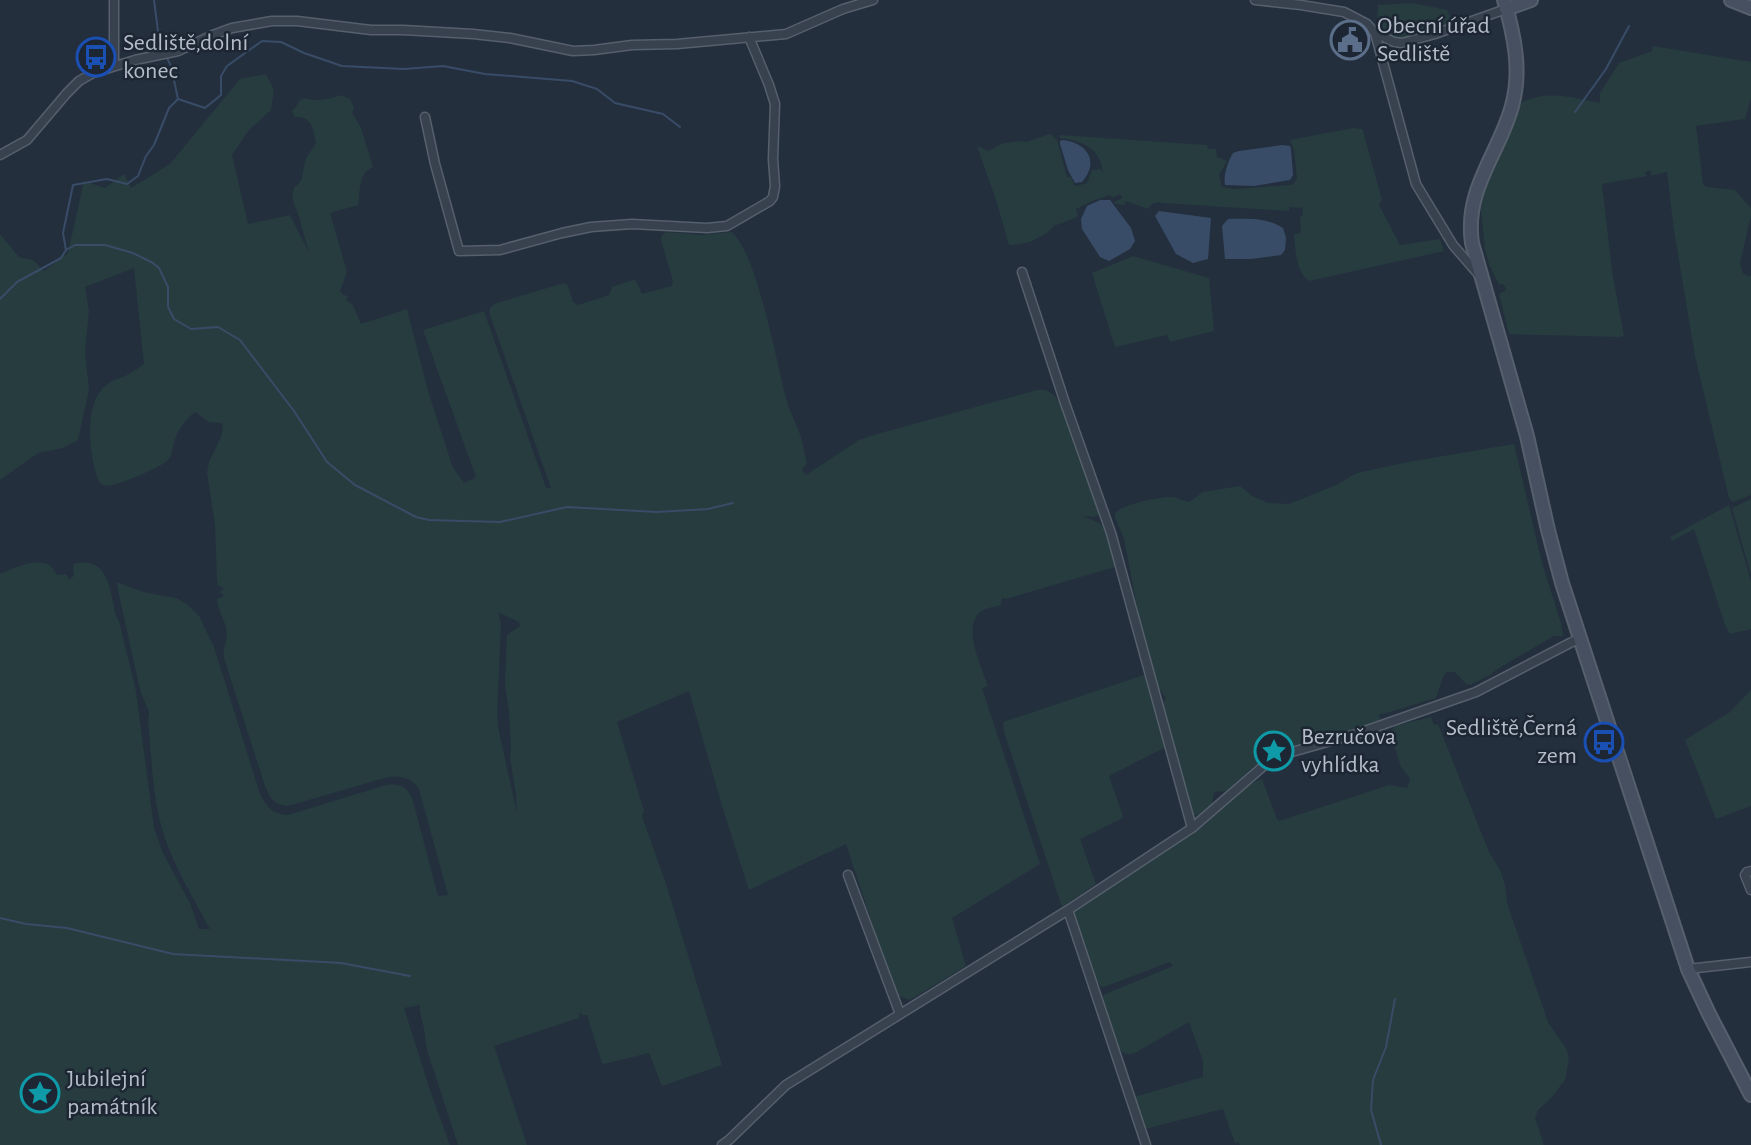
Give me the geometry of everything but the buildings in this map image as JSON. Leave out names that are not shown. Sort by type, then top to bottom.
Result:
[{"type":"main road","points":[[1531,0],[1505,5],[1515,51],[1515,90],[1509,116],[1476,189],[1470,218],[1472,243],[1507,359],[1554,557],[1579,639],[1688,969],[1751,1095]]},
{"type":"main road","points":[[1731,0],[1751,8]]},
{"type":"street","points":[[114,0],[114,65]]},
{"type":"street","points":[[0,155],[27,140],[79,81],[93,73],[114,65],[178,51],[232,28],[272,21],[297,21],[371,30],[474,34],[578,51],[786,34],[843,9],[873,0]]},
{"type":"street","points":[[1255,0],[1344,12],[1367,24],[1375,33],[1402,43],[1411,42],[1505,5]]},
{"type":"street","points":[[1375,33],[1416,184],[1453,245],[1482,279]]},
{"type":"street","points":[[425,117],[459,251],[500,250],[591,227],[632,224],[707,228],[727,226],[770,201],[775,186],[775,104],[749,37]]},
{"type":"street","points":[[1022,272],[1111,533],[1192,828]]},
{"type":"street","points":[[722,1145],[786,1085],[1068,910],[1192,828],[1274,757],[1356,734],[1476,692],[1579,639]]},
{"type":"street","points":[[1751,871],[1745,875],[1751,890]]},
{"type":"street","points":[[848,876],[900,1014]]},
{"type":"street","points":[[1068,910],[1146,1145]]},
{"type":"street","points":[[1688,969],[1751,962]]},
{"type":"green space","points":[[1412,3],[1447,10],[1454,23],[1405,39],[1390,36],[1377,25],[1378,5]]},
{"type":"green space","points":[[1653,46],[1751,62],[1751,99],[1745,119],[1696,126],[1703,184],[1707,187],[1735,190],[1751,208],[1740,263],[1743,273],[1749,277],[1751,275],[1751,495],[1733,502],[1729,498],[1695,356],[1667,172],[1650,176],[1652,174],[1649,170],[1645,173],[1647,176],[1602,184],[1612,271],[1624,336],[1509,334],[1499,294],[1506,288],[1503,284],[1499,285],[1485,250],[1481,209],[1483,191],[1521,103],[1541,96],[1550,96],[1600,103],[1600,93],[1619,63],[1652,51]]},
{"type":"green space","points":[[266,74],[274,90],[271,110],[249,130],[232,155],[248,224],[290,215],[309,253],[292,198],[294,187],[302,178],[307,157],[316,143],[311,124],[301,117],[295,117],[292,111],[304,98],[323,100],[341,95],[350,99],[354,107],[352,113],[361,128],[373,167],[362,179],[358,205],[330,213],[347,272],[340,291],[348,296],[346,300],[353,305],[361,324],[407,309],[428,391],[452,465],[464,483],[476,477],[423,330],[484,311],[546,488],[551,488],[490,309],[497,303],[564,283],[567,284],[573,302],[578,305],[609,295],[612,287],[633,280],[642,294],[672,286],[673,281],[661,240],[666,232],[701,235],[731,232],[740,243],[757,284],[787,402],[801,437],[807,464],[802,469],[806,475],[859,440],[870,436],[1037,390],[1046,390],[1054,395],[1063,407],[1099,512],[1099,515],[1093,517],[1083,516],[1104,527],[1116,565],[1002,598],[1001,605],[980,612],[975,619],[973,638],[988,686],[982,688],[1040,864],[952,918],[966,966],[910,1000],[899,996],[846,844],[749,890],[689,691],[617,722],[644,811],[642,816],[722,1065],[662,1086],[649,1053],[604,1064],[587,1015],[582,1015],[580,1011],[579,1018],[494,1046],[527,1145],[458,1145],[427,1050],[420,1005],[404,1008],[450,1145],[0,1145],[0,574],[25,564],[39,562],[50,566],[57,575],[66,574],[69,579],[74,576],[74,564],[86,563],[101,570],[106,578],[136,691],[154,828],[163,853],[190,903],[199,929],[210,929],[173,859],[160,821],[153,778],[149,712],[140,690],[117,582],[143,592],[176,598],[199,616],[214,647],[260,794],[271,809],[288,815],[386,785],[403,787],[413,801],[438,896],[448,895],[419,789],[409,780],[388,777],[288,806],[276,802],[267,791],[224,658],[227,632],[217,599],[224,596],[220,592],[224,588],[218,585],[217,580],[215,525],[207,473],[209,462],[221,437],[221,423],[209,422],[195,412],[180,429],[170,457],[158,467],[112,485],[104,485],[98,480],[90,434],[92,409],[96,398],[107,384],[144,364],[134,268],[85,287],[89,311],[85,351],[89,390],[78,440],[63,448],[38,453],[0,480],[0,234],[19,257],[33,260],[44,271],[68,253],[84,181],[105,188],[124,174],[131,188],[170,164],[240,79]],"holes":[[[498,612],[519,622],[520,626],[507,635],[505,683],[517,813],[498,727],[501,624]]]},
{"type":"green space","points":[[1353,128],[1363,131],[1382,200],[1379,205],[1400,245],[1440,239],[1444,251],[1309,281],[1299,266],[1294,234],[1301,233],[1300,216],[1303,215],[1303,208],[1290,207],[1289,211],[1159,202],[1148,209],[1126,201],[1124,205],[1113,203],[1122,198],[1120,194],[1092,201],[1076,209],[1078,216],[1054,226],[1030,242],[1009,245],[977,146],[988,151],[1004,143],[1027,142],[1052,135],[1057,140],[1067,177],[1071,177],[1076,186],[1087,183],[1092,170],[1101,169],[1103,174],[1102,166],[1090,148],[1076,141],[1060,138],[1059,135],[1207,145],[1208,149],[1216,149],[1217,157],[1227,161],[1219,175],[1222,187],[1235,189],[1291,185],[1297,178],[1294,150],[1290,140]]},
{"type":"green space","points":[[1133,256],[1209,278],[1214,331],[1170,342],[1167,335],[1115,347],[1092,273]]},
{"type":"green space","points":[[1514,444],[1542,563],[1563,636],[1554,636],[1470,685],[1455,672],[1446,672],[1436,698],[1379,714],[1381,721],[1267,758],[1255,768],[1253,765],[1227,791],[1214,792],[1212,804],[1194,815],[1163,704],[1166,698],[1158,687],[1152,668],[1124,539],[1115,513],[1133,504],[1150,500],[1172,497],[1189,502],[1203,492],[1240,486],[1252,496],[1268,503],[1289,504],[1336,485],[1357,473]]},
{"type":"green space","points":[[1751,499],[1751,575],[1732,508]]},
{"type":"green space","points":[[1729,505],[1751,581],[1751,629],[1730,634],[1694,529],[1672,541],[1670,537]]},
{"type":"green space","points":[[1144,675],[1166,747],[1109,776],[1123,816],[1080,839],[1096,884],[1062,907],[1003,722]]},
{"type":"green space","points":[[1751,690],[1751,806],[1716,819],[1685,740],[1730,712]]},
{"type":"green space","points":[[1431,717],[1434,725],[1438,724],[1489,852],[1501,872],[1507,903],[1548,1022],[1567,1050],[1569,1059],[1565,1080],[1538,1110],[1535,1118],[1544,1145],[1240,1145],[1239,1142],[1235,1143],[1223,1109],[1145,1129],[1134,1097],[1203,1077],[1203,1061],[1189,1022],[1135,1053],[1124,1053],[1113,1035],[1103,995],[1173,966],[1170,962],[1104,987],[1100,986],[1073,913],[1206,824],[1249,784],[1262,779],[1279,821],[1389,785],[1407,788],[1409,777],[1401,767],[1390,732],[1395,726]]},
{"type":"water","points":[[1063,140],[1079,145],[1088,154],[1090,167],[1082,182],[1075,183],[1068,170],[1060,144]]},
{"type":"water","points":[[1290,146],[1291,149],[1293,175],[1290,180],[1254,186],[1225,185],[1226,169],[1233,153]]},
{"type":"water","points":[[1100,200],[1110,200],[1131,228],[1135,241],[1130,249],[1109,261],[1100,257],[1082,229],[1081,219],[1087,206]]},
{"type":"water","points":[[1159,211],[1211,218],[1208,259],[1193,263],[1176,254],[1155,216]]},
{"type":"water","points":[[1228,219],[1263,220],[1276,224],[1283,228],[1285,250],[1281,255],[1225,259],[1222,226]]},
{"type":"waterway","points":[[154,0],[162,50]]},
{"type":"waterway","points":[[1575,112],[1606,69],[1629,26]]},
{"type":"waterway","points":[[178,99],[205,108],[221,95],[221,76],[227,66],[262,41],[281,42],[342,66],[404,69],[443,66],[485,74],[572,81],[597,89],[615,103],[663,114],[680,127]]},
{"type":"waterway","points":[[0,299],[17,282],[61,258],[66,250],[63,233],[73,185],[107,179],[127,184],[138,176],[169,108],[178,99],[167,58]]},
{"type":"waterway","points":[[66,250],[75,245],[105,245],[133,253],[153,263],[159,268],[168,287],[168,307],[174,319],[191,329],[218,327],[240,340],[294,411],[327,462],[355,485],[416,517],[429,520],[500,522],[567,507],[657,512],[708,509],[733,503]]},
{"type":"waterway","points":[[0,918],[67,928],[173,954],[341,963],[410,976]]},
{"type":"waterway","points":[[1381,1145],[1371,1110],[1373,1080],[1386,1047],[1395,999]]},
{"type":"place","name":"Obecní úřad Sedliště","points":[[1350,40]]},
{"type":"place","name":"Sedliště,dolní konec","points":[[96,57]]},
{"type":"place","name":"Sedliště,Černá zem","points":[[1604,742]]},
{"type":"place","name":"Bezručova vyhlídka","points":[[1274,751]]},
{"type":"place","name":"Jubilejní památník","points":[[40,1093]]}]
